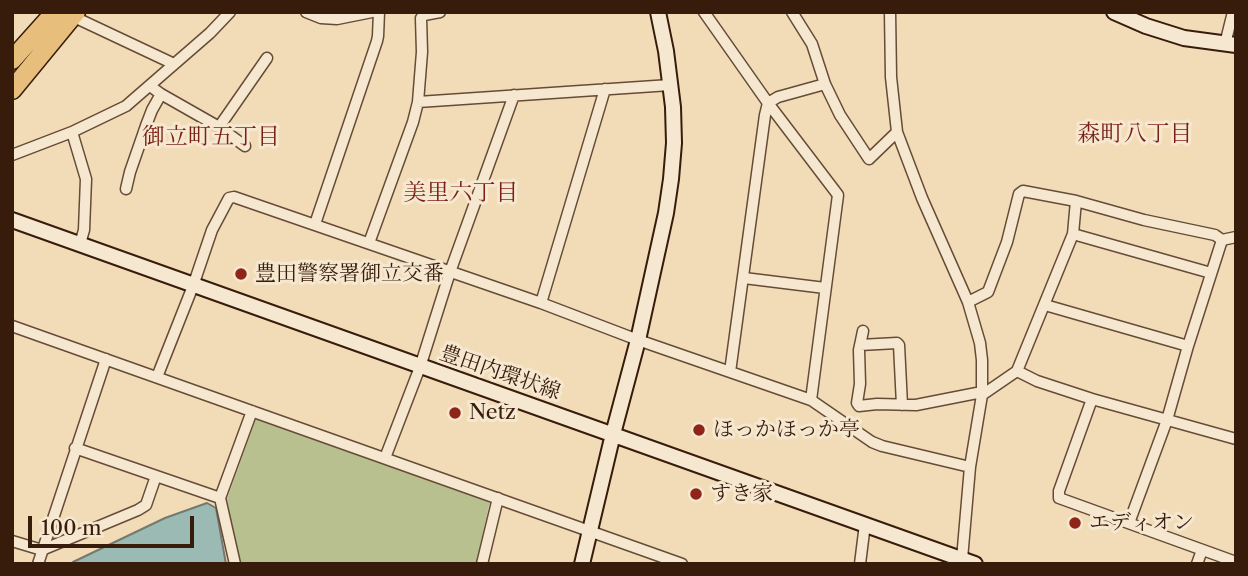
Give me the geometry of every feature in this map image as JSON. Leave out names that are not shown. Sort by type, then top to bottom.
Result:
[{"type":"highway","points":[[12,60],[68,13]]},
{"type":"highway","points":[[12,90],[68,13]]},
{"type":"street","points":[[12,155],[72,132],[126,106],[210,33],[230,12]]},
{"type":"street","points":[[306,12],[321,18],[337,19],[372,12]]},
{"type":"street","points":[[315,224],[377,41],[379,12]]},
{"type":"street","points":[[369,243],[418,103],[422,52],[421,18],[440,12]]},
{"type":"street","points":[[582,564],[667,213],[674,143],[666,51],[658,12]]},
{"type":"street","points":[[704,12],[768,103],[838,195],[811,400]]},
{"type":"street","points":[[792,12],[812,44],[825,84],[840,115],[869,159],[897,132]]},
{"type":"street","points":[[890,12],[891,78],[897,132],[922,198],[968,302],[980,343],[982,393],[970,467],[966,562]]},
{"type":"street","points":[[1114,12],[1184,38],[1231,44],[1233,12]]},
{"type":"street","points":[[68,13],[174,64]]},
{"type":"street","points":[[219,127],[267,58]]},
{"type":"street","points":[[730,372],[768,103],[778,97],[825,84]]},
{"type":"street","points":[[418,103],[670,85]]},
{"type":"street","points":[[150,86],[219,127],[245,146]]},
{"type":"street","points":[[541,303],[605,89]]},
{"type":"street","points":[[126,189],[149,116],[161,94]]},
{"type":"street","points":[[385,458],[420,367],[450,272],[514,95]]},
{"type":"street","points":[[72,132],[86,179],[84,230],[80,244]]},
{"type":"street","points":[[968,302],[988,292],[1007,242],[1019,194],[1023,191],[1215,234],[1222,240]]},
{"type":"street","points":[[157,377],[212,230],[229,198],[238,197],[811,400],[882,446],[970,467]]},
{"type":"street","points":[[863,331],[860,345],[859,407],[877,404],[916,405],[982,393],[1017,371],[1073,234],[1076,201]]},
{"type":"street","name":"豊田内環状線","points":[[12,220],[966,562]]},
{"type":"street","points":[[1073,234],[1211,273]]},
{"type":"street","points":[[1222,240],[1236,237]]},
{"type":"street","points":[[1129,523],[1167,420],[1222,240]]},
{"type":"street","points":[[744,278],[825,288]]},
{"type":"street","points":[[1045,305],[1188,346]]},
{"type":"street","points":[[12,326],[682,564]]},
{"type":"street","points":[[860,345],[899,345],[902,405]]},
{"type":"street","points":[[38,564],[106,359]]},
{"type":"street","points":[[1017,371],[1037,381],[1092,399],[1236,439]]},
{"type":"street","points":[[1092,399],[1059,491],[1059,498],[1236,562]]},
{"type":"street","points":[[235,564],[220,498],[252,411]]},
{"type":"street","points":[[75,448],[220,498]]},
{"type":"street","points":[[12,541],[42,550],[138,510],[146,505],[156,476]]},
{"type":"street","points":[[482,564],[498,498]]},
{"type":"street","points":[[860,564],[866,524]]},
{"type":"street","points":[[1196,564],[1202,550]]},
{"type":"green space","points":[[256,419],[490,501],[476,564],[239,564],[227,499]]},
{"type":"water","points":[[207,503],[216,508],[226,564],[73,562],[165,518]]},
{"type":"place","name":"豊田警察署御立交番","points":[[241,274]]},
{"type":"place","name":"Netz","points":[[455,413]]},
{"type":"place","name":"ほっかほっか亭","points":[[699,430]]},
{"type":"place","name":"すき家","points":[[696,494]]},
{"type":"place","name":"エディオン","points":[[1075,523]]},
{"type":"district","name":"森町八丁目","points":[[1135,134]]},
{"type":"district","name":"御立町五丁目","points":[[211,137]]},
{"type":"district","name":"美里六丁目","points":[[461,193]]}]
